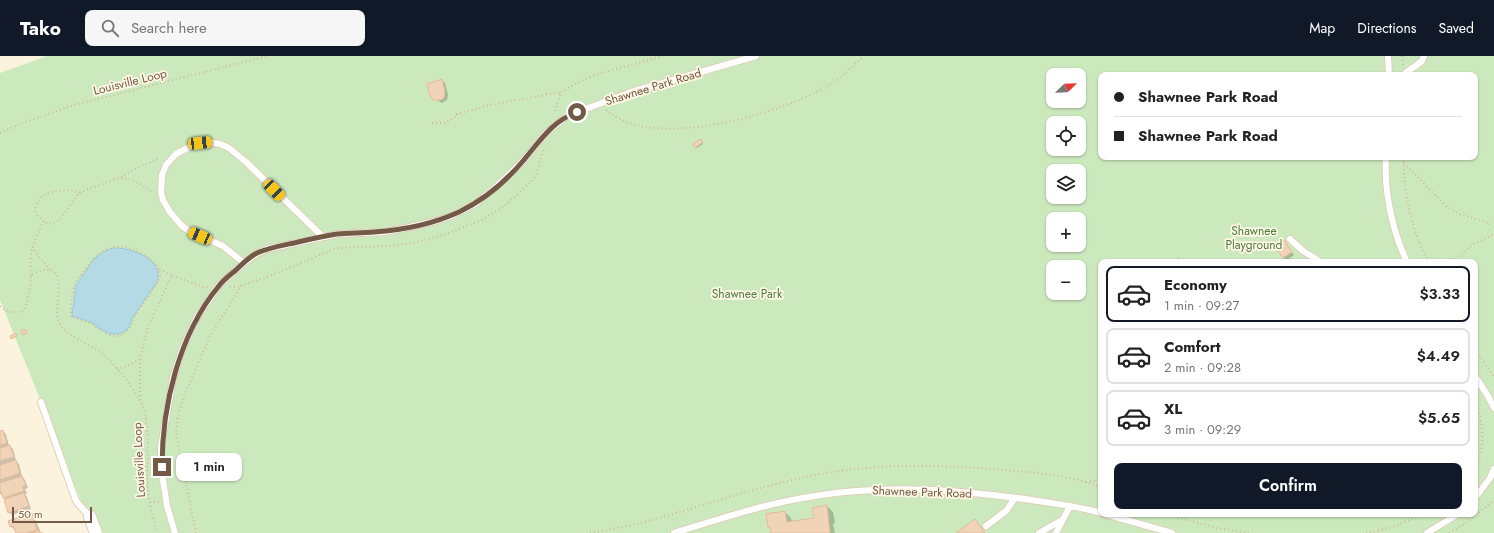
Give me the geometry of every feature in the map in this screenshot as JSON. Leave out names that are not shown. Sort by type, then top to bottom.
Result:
[{"type":"street","points":[[90,518],[96,533]]},
{"type":"lane","name":"Shawnee Park Road","points":[[175,533],[167,506],[162,467],[162,447],[173,378],[182,350],[196,319],[219,285],[244,263],[256,254],[267,249],[338,234],[384,232],[436,221],[475,204],[506,179],[539,141],[557,123],[567,116],[631,92],[756,56]]},
{"type":"lane","points":[[1388,56],[1388,72]]},
{"type":"lane","points":[[1407,72],[1422,61],[1424,56]]},
{"type":"lane","points":[[244,263],[223,246],[189,231],[175,219],[161,193],[162,174],[166,165],[176,154],[200,143],[209,142],[220,144],[229,148],[246,162],[323,237]]},
{"type":"lane","points":[[1386,160],[1390,209],[1397,237],[1406,259]]},
{"type":"lane","points":[[1290,239],[1303,251],[1316,259]]},
{"type":"lane","points":[[1478,381],[1494,408]]},
{"type":"lane","points":[[41,402],[76,501],[90,518]]},
{"type":"lane","points":[[1478,494],[1490,478],[1494,469]]},
{"type":"lane","name":"Shawnee Park Road","points":[[674,533],[786,501],[841,492],[898,489],[933,490],[1015,498],[1070,506],[1098,512]]},
{"type":"lane","points":[[986,526],[1006,511],[1015,498]]},
{"type":"lane","points":[[1056,533],[1070,506]]},
{"type":"lane","points":[[1116,517],[1172,533]]},
{"type":"lane","points":[[1427,533],[1453,517]]},
{"type":"lane","points":[[1039,533],[1062,520]]},
{"type":"path","name":"Louisville Loop","points":[[0,133],[20,124],[71,106],[267,56]]},
{"type":"path","points":[[432,123],[445,123],[457,116],[457,114],[479,108],[562,92],[595,75],[662,56]]},
{"type":"path","points":[[597,105],[622,120],[657,128],[673,129],[730,122],[764,113],[813,94],[832,84],[863,56]]},
{"type":"path","points":[[555,111],[562,92]]},
{"type":"path","points":[[224,288],[241,286],[334,249],[393,246],[417,242],[449,233],[482,220],[503,207],[531,182],[536,175],[545,143]]},
{"type":"path","points":[[80,193],[73,190],[50,192],[42,196],[37,202],[35,211],[39,218],[44,221],[48,223],[56,223],[80,193],[120,178],[159,158],[167,158],[176,154]]},
{"type":"path","points":[[1404,160],[1405,184],[1410,217],[1418,239],[1428,259]]},
{"type":"path","points":[[1404,164],[1446,206],[1460,214],[1494,225]]},
{"type":"path","points":[[120,178],[142,184],[167,206]]},
{"type":"path","points":[[0,306],[7,312],[18,313],[25,310],[31,284],[29,262],[35,237],[44,221]]},
{"type":"path","points":[[1455,259],[1472,244],[1494,234]]},
{"type":"path","points":[[159,269],[160,276],[158,282],[136,314],[131,327],[123,335],[109,335],[98,330],[92,324],[71,318],[75,284],[92,260],[101,252],[117,246],[135,250],[151,258],[159,269],[203,287]]},
{"type":"path","name":"Louisville Loop","points":[[32,248],[58,277],[60,289],[56,307],[60,324],[68,332],[100,352],[135,390],[144,408],[149,436],[148,492],[151,510],[158,533]]},
{"type":"path","points":[[31,275],[45,270],[52,271]]},
{"type":"path","points":[[140,402],[140,359],[148,327],[172,275]]},
{"type":"path","points":[[196,533],[176,434],[178,417],[184,396],[210,336],[241,286]]},
{"type":"path","points":[[1478,353],[1494,377]]},
{"type":"path","points":[[117,369],[132,364],[140,359]]},
{"type":"path","points":[[1478,408],[1481,416],[1483,431],[1482,448],[1478,459]]},
{"type":"path","points":[[1085,482],[1098,480]]},
{"type":"path","points":[[1478,513],[1494,500]]},
{"type":"path","points":[[1178,517],[1217,528],[1249,533]]},
{"type":"path","points":[[1366,533],[1382,530],[1416,517]]},
{"type":"path","points":[[1449,533],[1473,517]]},
{"type":"green space","name":"Shawnee Park","points":[[47,56],[1494,56],[1494,533],[94,533],[0,300],[0,73]]},
{"type":"water","points":[[113,248],[137,252],[144,256],[156,267],[158,274],[157,282],[132,318],[126,331],[118,334],[111,334],[100,329],[91,322],[72,316],[76,285],[94,259],[103,252]]},
{"type":"building","points":[[442,79],[445,91],[444,98],[441,100],[433,100],[427,84]]},
{"type":"building","points":[[701,139],[703,142],[695,148],[693,144]]},
{"type":"building","points":[[1284,240],[1292,252],[1283,258],[1274,246]]},
{"type":"building","points":[[25,329],[27,333],[23,335],[21,331]]},
{"type":"building","points":[[16,333],[17,336],[11,339],[10,336]]},
{"type":"building","points":[[3,430],[7,443],[0,445],[0,431]]},
{"type":"building","points":[[10,445],[14,457],[0,461],[0,448]]},
{"type":"building","points":[[16,460],[20,473],[0,480],[0,465]]},
{"type":"building","points":[[22,476],[26,485],[23,486],[24,491],[3,498],[1,492],[0,493],[0,483]]},
{"type":"building","points":[[24,493],[29,506],[8,513],[4,499]]},
{"type":"building","points":[[827,505],[830,533],[771,533],[770,527],[768,527],[766,514],[785,511],[787,522],[814,518],[812,508]]},
{"type":"building","points":[[32,513],[37,530],[27,533],[16,533],[13,526],[10,527],[8,521]]},
{"type":"building","points":[[975,519],[985,533],[956,533]]},
{"type":"building","points":[[39,530],[40,533],[30,533]]},
{"type":"route","points":[[162,467],[162,447],[166,416],[173,378],[182,350],[196,319],[219,285],[244,263],[256,254],[267,249],[338,234],[384,232],[436,221],[451,216],[475,204],[506,179],[523,161],[546,132],[567,116],[577,112]]},
{"type":"park label","name":"Shawnee Playground","points":[[1254,238]]}]
